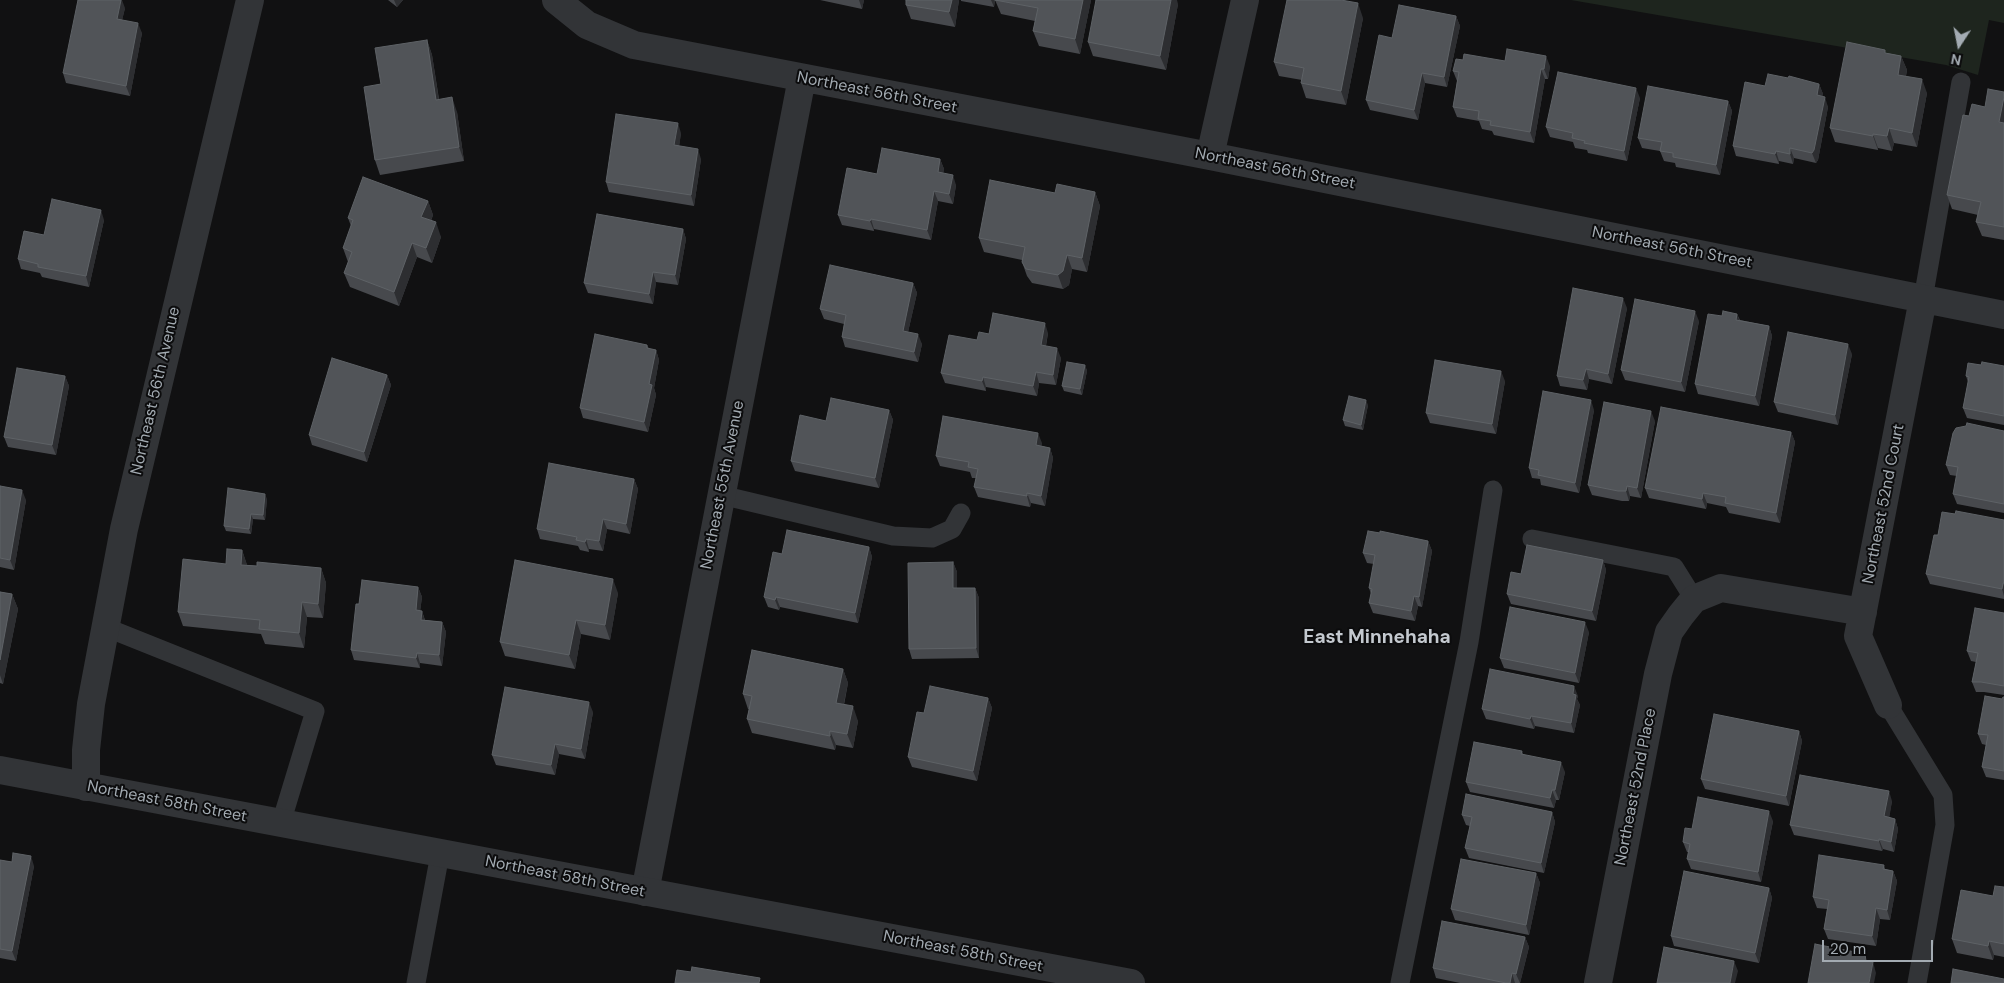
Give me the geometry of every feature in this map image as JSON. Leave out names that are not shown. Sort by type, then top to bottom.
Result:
[{"type":"street","name":"Northeast 56th Avenue","points":[[86,787],[86,750],[91,704],[124,530],[250,0]]},
{"type":"street","name":"Northeast 56th Street","points":[[556,0],[587,25],[634,45],[1210,156],[2004,315]]},
{"type":"street","points":[[1210,156],[1245,0]]},
{"type":"street","name":"Northeast 55th Avenue","points":[[645,892],[802,78]]},
{"type":"street","name":"Northeast 52nd Court","points":[[1888,705],[1858,636],[1924,299]]},
{"type":"street","points":[[1694,599],[1721,588],[1862,612]]},
{"type":"street","name":"Northeast 52nd Place","points":[[1598,983],[1660,666],[1669,632],[1694,599]]},
{"type":"street","name":"Northeast 58th Street","points":[[0,770],[1131,983]]},
{"type":"lane","points":[[1924,299],[1961,82]]},
{"type":"lane","points":[[1400,983],[1469,642],[1493,490]]},
{"type":"lane","points":[[721,495],[893,536],[932,538],[952,529],[960,513]]},
{"type":"lane","points":[[1532,539],[1674,567],[1694,599]]},
{"type":"lane","points":[[105,627],[315,711],[281,823]]},
{"type":"lane","points":[[1888,705],[1943,795],[1944,825],[1917,983]]},
{"type":"lane","points":[[416,983],[440,854]]},
{"type":"shaded area","points":[[1571,0],[2004,0],[2004,23],[1989,20],[1978,75],[1946,65]]},
{"type":"building","points":[[78,0],[121,0],[117,19],[138,23],[126,86],[63,73]]},
{"type":"building","points":[[906,0],[952,0],[949,12],[906,5]]},
{"type":"building","points":[[995,0],[1083,0],[1075,39],[1033,31],[1038,8]]},
{"type":"building","points":[[1096,0],[1171,0],[1160,56],[1088,42]]},
{"type":"building","points":[[1287,0],[1341,0],[1358,3],[1341,91],[1301,83],[1304,68],[1274,62]]},
{"type":"building","points":[[1399,5],[1456,16],[1444,77],[1422,73],[1414,110],[1366,100],[1379,35],[1392,38]]},
{"type":"building","points":[[427,40],[436,100],[452,97],[459,147],[375,160],[364,87],[381,84],[375,48]]},
{"type":"building","points":[[1847,42],[1885,50],[1885,53],[1901,56],[1898,75],[1922,79],[1912,133],[1889,128],[1887,136],[1873,134],[1873,136],[1830,128]]},
{"type":"building","points":[[1507,49],[1546,56],[1544,69],[1541,69],[1530,132],[1490,125],[1491,121],[1478,119],[1479,111],[1453,107],[1459,72],[1453,71],[1456,59],[1463,60],[1464,54],[1505,61]]},
{"type":"building","points":[[1558,72],[1636,88],[1624,151],[1584,143],[1585,141],[1572,138],[1573,133],[1546,127]]},
{"type":"building","points":[[1768,74],[1788,78],[1789,76],[1819,84],[1817,95],[1825,97],[1812,153],[1790,148],[1790,154],[1776,151],[1775,154],[1733,146],[1745,82],[1765,86]]},
{"type":"building","points":[[1648,86],[1728,101],[1716,165],[1673,157],[1673,153],[1660,151],[1662,142],[1638,138]]},
{"type":"building","points":[[1988,89],[2004,92],[1999,122],[2004,123],[2004,227],[1976,222],[1981,202],[1947,195],[1963,115],[1969,116],[1972,104],[1985,107]]},
{"type":"building","points":[[616,114],[678,123],[674,145],[698,149],[691,195],[606,182]]},
{"type":"building","points":[[882,148],[940,159],[938,172],[953,175],[949,194],[934,191],[927,230],[871,219],[870,221],[838,215],[847,168],[877,174]]},
{"type":"building","points":[[363,177],[428,201],[421,217],[436,222],[426,248],[412,243],[394,292],[344,273],[352,252],[343,248],[353,220],[348,218]]},
{"type":"building","points":[[990,180],[1055,193],[1057,184],[1095,192],[1082,258],[1067,255],[1063,271],[1058,275],[1026,269],[1022,262],[1025,247],[979,238]]},
{"type":"building","points":[[52,199],[101,210],[86,276],[38,267],[38,264],[18,259],[24,231],[44,235]]},
{"type":"building","points":[[597,214],[683,229],[675,275],[653,272],[649,294],[584,283]]},
{"type":"building","points":[[830,265],[913,283],[903,331],[918,334],[914,352],[842,337],[846,315],[820,309]]},
{"type":"building","points":[[1573,288],[1623,298],[1608,374],[1586,369],[1583,380],[1557,376]]},
{"type":"building","points":[[1635,299],[1695,311],[1681,382],[1621,370]]},
{"type":"building","points":[[1723,311],[1737,314],[1736,320],[1769,326],[1755,396],[1695,384],[1708,314],[1722,316]]},
{"type":"building","points":[[993,313],[1045,323],[1041,345],[1057,348],[1053,375],[1036,372],[1033,386],[983,377],[982,381],[941,373],[949,335],[977,340],[979,332],[989,334]]},
{"type":"building","points":[[1788,332],[1848,344],[1835,415],[1774,402]]},
{"type":"building","points":[[595,334],[647,345],[647,348],[656,350],[649,384],[652,385],[644,422],[580,408]]},
{"type":"building","points":[[332,358],[387,375],[364,452],[309,435]]},
{"type":"building","points":[[1435,360],[1501,371],[1492,424],[1426,413]]},
{"type":"building","points":[[1067,362],[1085,365],[1080,389],[1062,386]]},
{"type":"building","points":[[1982,362],[2004,366],[2004,416],[1963,408],[1969,377],[1966,376],[1968,363],[1981,365]]},
{"type":"building","points":[[17,368],[65,376],[52,445],[4,437]]},
{"type":"building","points":[[1543,391],[1591,400],[1575,483],[1538,475],[1539,470],[1529,468]]},
{"type":"building","points":[[1349,396],[1366,400],[1361,425],[1343,420]]},
{"type":"building","points":[[831,398],[889,410],[875,478],[791,461],[800,415],[826,421]]},
{"type":"building","points":[[1604,402],[1651,411],[1637,488],[1627,486],[1626,491],[1618,491],[1588,485]]},
{"type":"building","points":[[1661,407],[1791,432],[1776,513],[1725,503],[1726,497],[1703,493],[1702,499],[1645,488]]},
{"type":"building","points":[[943,416],[1038,433],[1036,445],[1050,448],[1041,496],[1027,493],[1027,496],[974,487],[978,469],[968,467],[969,462],[936,456]]},
{"type":"building","points":[[1967,423],[2004,431],[2004,504],[1953,494],[1958,467],[1946,465],[1953,433],[1956,428],[1966,426]]},
{"type":"building","points":[[549,463],[634,479],[626,524],[603,519],[599,541],[586,539],[585,542],[576,540],[577,537],[537,529]]},
{"type":"building","points":[[0,486],[22,490],[10,560],[0,558]]},
{"type":"building","points":[[228,488],[265,494],[263,515],[251,514],[249,529],[224,526]]},
{"type":"building","points":[[1956,511],[2004,520],[2004,583],[2002,589],[1926,574],[1934,535],[1938,535],[1942,512],[1955,514]]},
{"type":"building","points":[[787,530],[869,547],[855,613],[776,597],[775,600],[764,597],[773,552],[782,554]]},
{"type":"building","points":[[1368,531],[1380,533],[1380,531],[1428,541],[1419,597],[1414,596],[1411,611],[1369,603],[1372,589],[1369,588],[1375,555],[1363,553]]},
{"type":"building","points":[[1527,545],[1603,560],[1592,611],[1507,594],[1511,572],[1521,574]]},
{"type":"building","points":[[227,549],[242,550],[241,565],[257,566],[257,562],[321,568],[318,604],[302,602],[299,633],[259,629],[260,620],[178,612],[183,559],[226,564]]},
{"type":"building","points":[[515,560],[613,579],[605,625],[576,620],[569,655],[500,642]]},
{"type":"building","points":[[953,562],[953,588],[975,588],[976,648],[909,649],[908,563]]},
{"type":"building","points":[[362,580],[418,587],[416,610],[422,611],[421,620],[442,622],[439,655],[417,653],[416,658],[351,650],[356,604],[359,604]]},
{"type":"building","points":[[0,592],[12,594],[0,660]]},
{"type":"building","points":[[1510,607],[1585,622],[1575,673],[1500,658]]},
{"type":"building","points":[[1975,608],[2004,613],[2004,686],[1972,682],[1978,653],[1967,651]]},
{"type":"building","points":[[752,650],[843,669],[836,703],[853,706],[847,734],[830,731],[830,736],[747,719],[752,696],[743,694]]},
{"type":"building","points":[[1490,669],[1574,686],[1573,694],[1576,695],[1571,723],[1531,716],[1530,719],[1482,709]]},
{"type":"building","points":[[930,686],[988,698],[973,771],[908,757],[917,712],[924,713]]},
{"type":"building","points":[[505,687],[589,702],[581,749],[555,744],[551,765],[492,755]]},
{"type":"building","points":[[1985,696],[2002,699],[2004,697],[2004,771],[1982,767],[1988,735],[1978,734]]},
{"type":"building","points":[[1714,714],[1799,731],[1786,796],[1701,779]]},
{"type":"building","points":[[1474,742],[1522,751],[1521,754],[1561,762],[1555,790],[1552,790],[1550,798],[1466,782]]},
{"type":"building","points":[[1800,775],[1889,791],[1884,816],[1895,819],[1891,842],[1790,825]]},
{"type":"building","points":[[1466,794],[1552,812],[1541,863],[1465,848],[1472,817],[1462,815]]},
{"type":"building","points":[[1698,797],[1769,811],[1758,872],[1687,859],[1690,844],[1683,842],[1685,828],[1692,829]]},
{"type":"building","points":[[13,853],[31,856],[12,951],[0,949],[0,860],[12,862]]},
{"type":"building","points":[[1819,855],[1884,865],[1883,869],[1893,871],[1887,910],[1876,908],[1872,936],[1824,929],[1829,900],[1813,897]]},
{"type":"building","points":[[1461,859],[1536,873],[1526,925],[1451,909]]},
{"type":"building","points":[[1684,871],[1769,888],[1755,953],[1671,936]]},
{"type":"building","points":[[1995,886],[2004,887],[2004,944],[1989,941],[1988,946],[1952,939],[1961,890],[1993,896]]},
{"type":"building","points":[[1442,921],[1525,937],[1516,974],[1512,973],[1510,983],[1433,968]]},
{"type":"building","points":[[1815,944],[1865,954],[1866,961],[1873,962],[1869,983],[1808,983]]},
{"type":"building","points":[[1664,947],[1734,961],[1730,983],[1657,983]]},
{"type":"building","points":[[692,967],[760,978],[759,983],[675,983],[677,970],[691,972]]},
{"type":"building","points":[[1953,969],[2004,979],[2004,983],[1951,983]]},
{"type":"district","name":"East Minnehaha","points":[[1377,638]]}]
